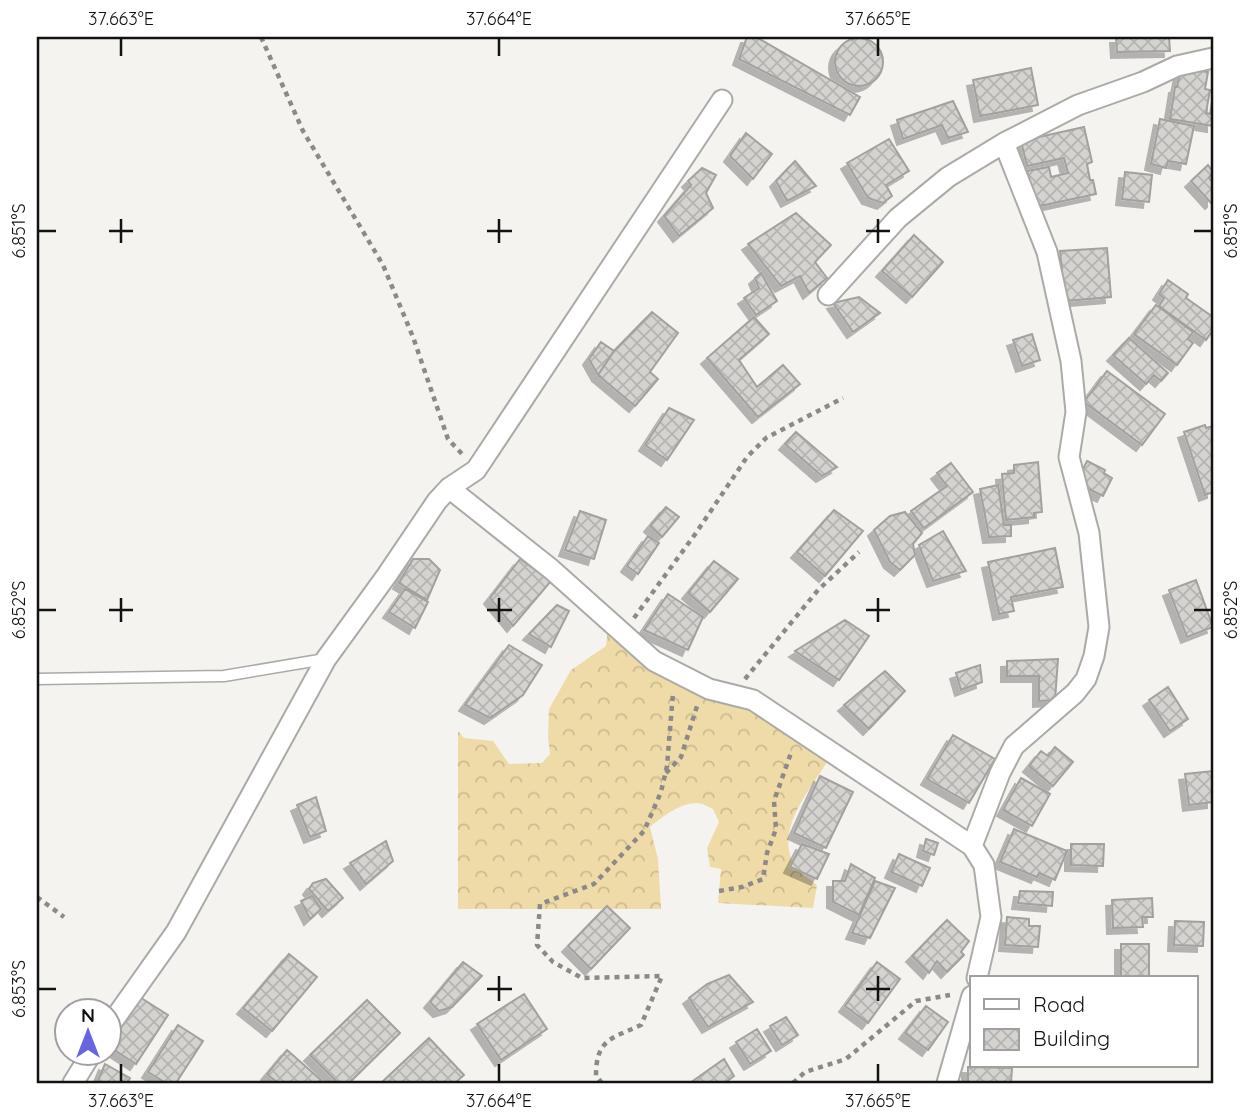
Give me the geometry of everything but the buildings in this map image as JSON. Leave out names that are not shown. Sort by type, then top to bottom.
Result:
[{"type":"street","points":[[828,295],[898,218],[948,177],[1004,143],[1078,105],[1143,82],[1177,66],[1213,58]]},
{"type":"street","points":[[122,1008],[176,932],[326,659],[437,501],[449,488],[476,470],[722,100]]},
{"type":"street","points":[[972,846],[1000,773],[1014,746],[1075,693],[1086,679],[1094,656],[1099,627],[1089,533],[1069,457],[1076,412],[1071,361],[1047,252],[1004,143]]},
{"type":"street","points":[[449,488],[551,569],[654,661],[704,686],[753,700],[972,846],[984,865],[991,917],[977,976]]},
{"type":"street","points":[[947,1083],[966,995]]},
{"type":"street","points":[[73,1083],[82,1068]]},
{"type":"lane","points":[[37,679],[224,677],[326,659]]},
{"type":"path","points":[[261,37],[303,131],[383,265],[413,337],[447,439],[476,470]]},
{"type":"path","points":[[623,632],[696,533],[747,457],[766,438],[843,398]]},
{"type":"path","points":[[741,684],[818,590],[859,552]]},
{"type":"path","points":[[602,1083],[596,1076],[596,1056],[608,1041],[641,1025],[662,976],[582,978],[553,962],[537,945],[540,904],[594,884],[644,831],[661,792],[665,774],[674,671]]},
{"type":"path","points":[[665,774],[681,757],[704,686]]},
{"type":"path","points":[[719,891],[742,887],[763,879],[767,853],[776,829],[774,801],[790,757],[796,729]]},
{"type":"path","points":[[37,897],[64,917]]},
{"type":"path","points":[[793,1083],[805,1072],[846,1059],[916,1002],[966,995]]},
{"type":"green space","points":[[609,619],[654,661],[753,700],[830,757],[798,807],[789,835],[793,863],[817,885],[813,908],[718,903],[721,869],[710,867],[707,848],[719,822],[713,809],[697,803],[678,808],[650,827],[658,859],[661,909],[458,909],[458,731],[464,738],[493,741],[509,764],[542,763],[550,754],[549,709],[571,670],[606,646]]}]
